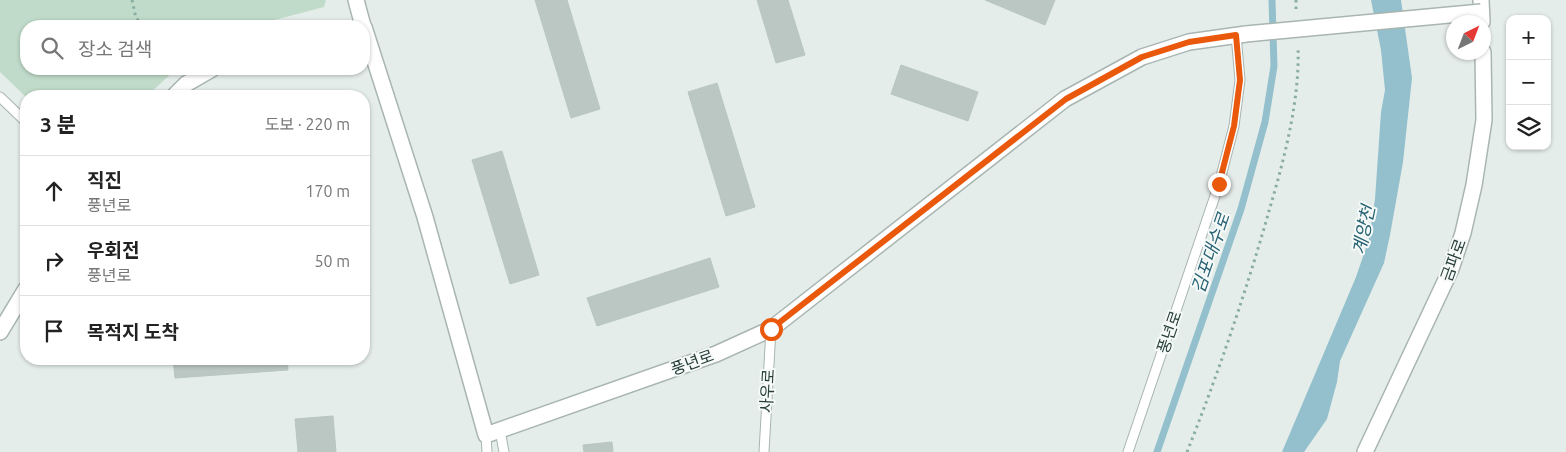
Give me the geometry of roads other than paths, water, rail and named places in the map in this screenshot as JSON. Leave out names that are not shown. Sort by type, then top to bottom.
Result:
[{"type":"street","points":[[356,0],[361,20]]},
{"type":"street","name":"풍년로","points":[[493,433],[716,354],[771,329],[1066,99],[1142,57],[1189,42],[1241,35],[1481,12]]},
{"type":"street","points":[[370,48],[493,433]]},
{"type":"street","name":"금파로","points":[[1365,452],[1452,269],[1463,233],[1474,186],[1484,120],[1483,60]]},
{"type":"street","points":[[180,90],[186,84],[202,75]]},
{"type":"street","points":[[2,323],[20,298]]},
{"type":"lane","name":"풍년로","points":[[1128,452],[1219,184],[1234,126],[1240,80],[1241,35]]},
{"type":"lane","points":[[0,97],[20,116]]},
{"type":"lane","name":"사우로","points":[[764,452],[771,329]]},
{"type":"lane","points":[[487,452],[493,433]]},
{"type":"lane","points":[[493,433],[504,452]]},
{"type":"water","points":[[1371,0],[1401,0],[1412,78],[1403,162],[1390,235],[1384,263],[1340,361],[1337,382],[1327,419],[1304,452],[1282,452],[1356,277],[1369,239],[1375,199],[1381,112],[1385,90],[1381,50]]},
{"type":"waterway","name":"김포대수로","points":[[1157,452],[1241,209],[1265,122],[1274,66],[1272,0]]},
{"type":"water label","name":"계양천","points":[[1363,230]]}]
